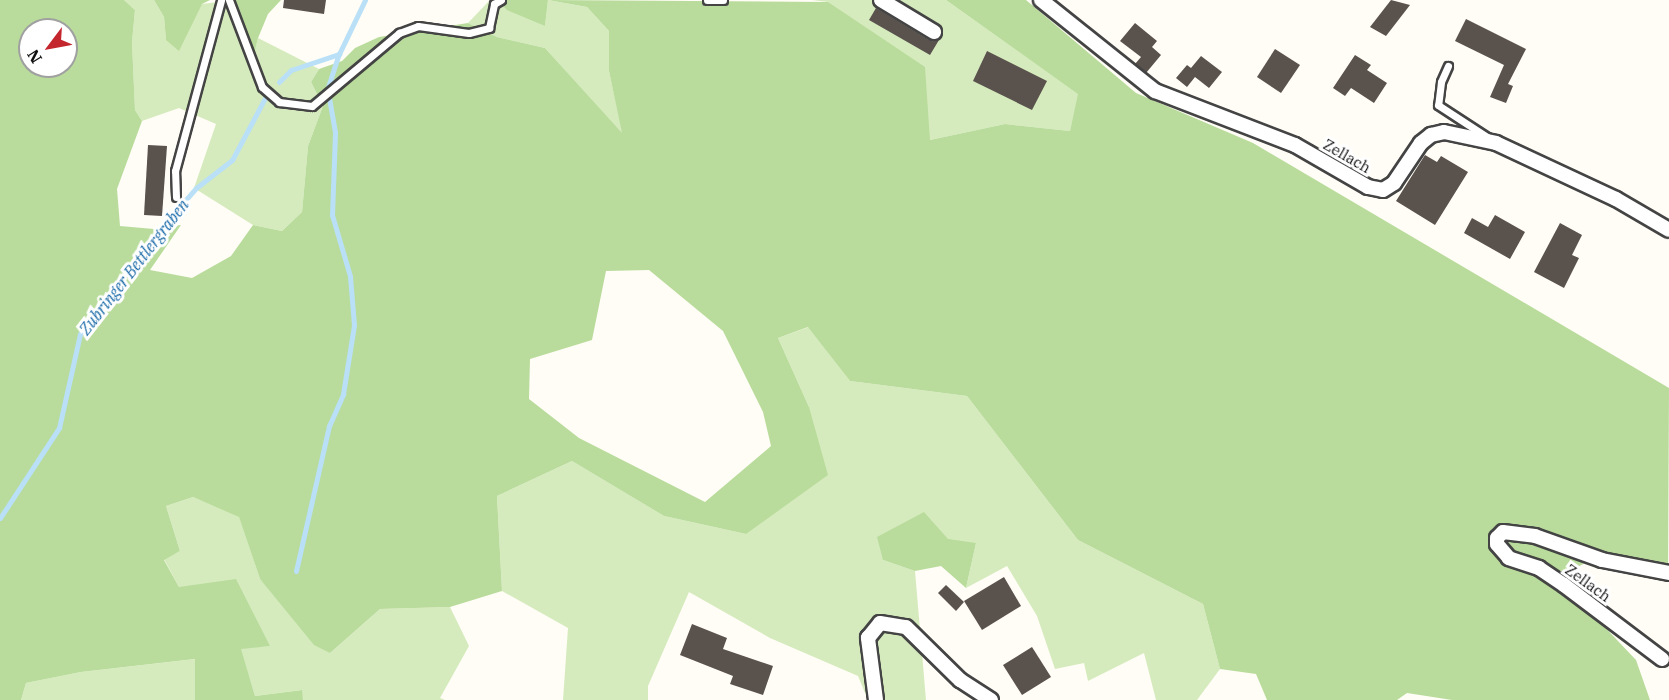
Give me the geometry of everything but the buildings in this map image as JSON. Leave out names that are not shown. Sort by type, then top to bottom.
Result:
[{"type":"street","points":[[881,0],[934,32]]},
{"type":"street","name":"Zellach","points":[[1041,0],[1155,91],[1295,145],[1368,188],[1383,190],[1394,183],[1431,135],[1444,132],[1496,144],[1616,199],[1669,230]]},
{"type":"street","name":"Zellach","points":[[1662,659],[1539,568],[1509,558],[1497,544],[1497,538],[1503,532],[1535,536],[1602,560],[1669,573]]},
{"type":"street","points":[[876,700],[868,638],[880,623],[906,627],[960,680],[991,700]]},
{"type":"lane","points":[[176,197],[175,171],[221,0]]},
{"type":"lane","points":[[230,0],[262,87],[279,102],[312,106],[399,33],[418,26],[469,33],[489,28],[494,4],[501,0]]},
{"type":"lane","points":[[707,0],[723,0]]},
{"type":"lane","points":[[1449,66],[1441,82],[1438,105],[1496,144]]},
{"type":"green space","points":[[0,0],[124,0],[135,10],[132,42],[135,110],[142,121],[117,189],[120,226],[154,229],[181,225],[150,270],[192,278],[231,256],[253,225],[282,231],[302,212],[308,146],[323,106],[311,82],[319,69],[342,61],[355,48],[379,37],[468,23],[497,37],[545,48],[622,133],[609,71],[609,31],[587,7],[548,0],[828,2],[925,67],[930,140],[1005,124],[1070,131],[1078,94],[946,0],[1026,0],[1136,93],[1253,143],[1669,388],[1668,582],[1585,563],[1546,584],[1597,619],[1636,660],[1650,700],[1452,700],[1407,693],[1397,700],[1267,700],[1256,674],[1220,669],[1203,604],[1078,540],[967,396],[850,381],[808,327],[778,338],[809,407],[828,475],[746,534],[664,516],[572,461],[497,496],[502,591],[450,607],[380,609],[330,653],[314,645],[260,579],[239,517],[193,497],[166,506],[180,551],[164,560],[179,587],[236,579],[270,646],[241,649],[255,696],[302,690],[303,700],[195,700],[195,659],[81,672],[26,683],[21,700],[0,700]],"holes":[[[649,270],[723,331],[763,412],[771,446],[705,502],[579,438],[529,399],[530,359],[592,340],[606,271]]]},
{"type":"green space","points":[[124,0],[154,0],[164,17],[166,40],[202,4],[234,0],[244,49],[251,64],[258,38],[319,69],[311,82],[323,106],[308,146],[302,212],[282,231],[253,225],[194,188],[216,124],[179,108],[142,121],[135,110],[132,42],[135,10]]},
{"type":"green space","points":[[154,0],[210,0],[202,4],[179,51],[166,40],[164,17]]},
{"type":"green space","points":[[234,0],[281,0],[268,14],[258,38],[251,66]]},
{"type":"green space","points":[[490,0],[497,0],[545,26],[548,0],[587,7],[609,31],[609,71],[623,135],[545,48],[497,37],[468,23]]},
{"type":"green space","points":[[497,0],[548,0],[545,26],[507,10]]},
{"type":"green space","points":[[812,0],[946,0],[1079,94],[1070,131],[1005,124],[930,140],[828,2]]},
{"type":"green space","points":[[809,327],[850,381],[967,396],[1078,540],[1203,604],[1220,669],[1197,700],[1156,700],[1144,653],[1088,681],[1084,663],[1055,669],[1037,616],[1007,566],[966,588],[976,543],[883,560],[915,571],[926,700],[868,700],[858,676],[770,638],[689,592],[648,686],[648,700],[563,700],[568,628],[502,591],[497,496],[572,461],[664,516],[746,534],[809,407],[778,338]]},
{"type":"green space","points":[[193,497],[239,516],[260,579],[330,653],[380,609],[450,607],[469,646],[440,698],[445,700],[303,700],[301,690],[255,696],[240,648],[270,646],[179,587],[164,559],[180,551],[166,506]]},
{"type":"green space","points":[[924,512],[948,539],[976,543],[966,588],[941,566],[915,571],[883,560],[877,537]]},
{"type":"green space","points":[[196,659],[195,700],[21,700],[26,683],[81,672]]},
{"type":"waterway","name":"Zubringer Bettlergraben","points":[[279,82],[291,70],[339,54],[365,0]]},
{"type":"waterway","points":[[327,90],[339,54]]},
{"type":"waterway","name":"Zubringer Bettlergraben","points":[[0,518],[59,428],[80,334],[153,237],[196,188],[232,160],[266,96]]},
{"type":"waterway","points":[[296,571],[329,426],[343,394],[354,325],[350,276],[332,215],[335,132],[329,98]]}]
